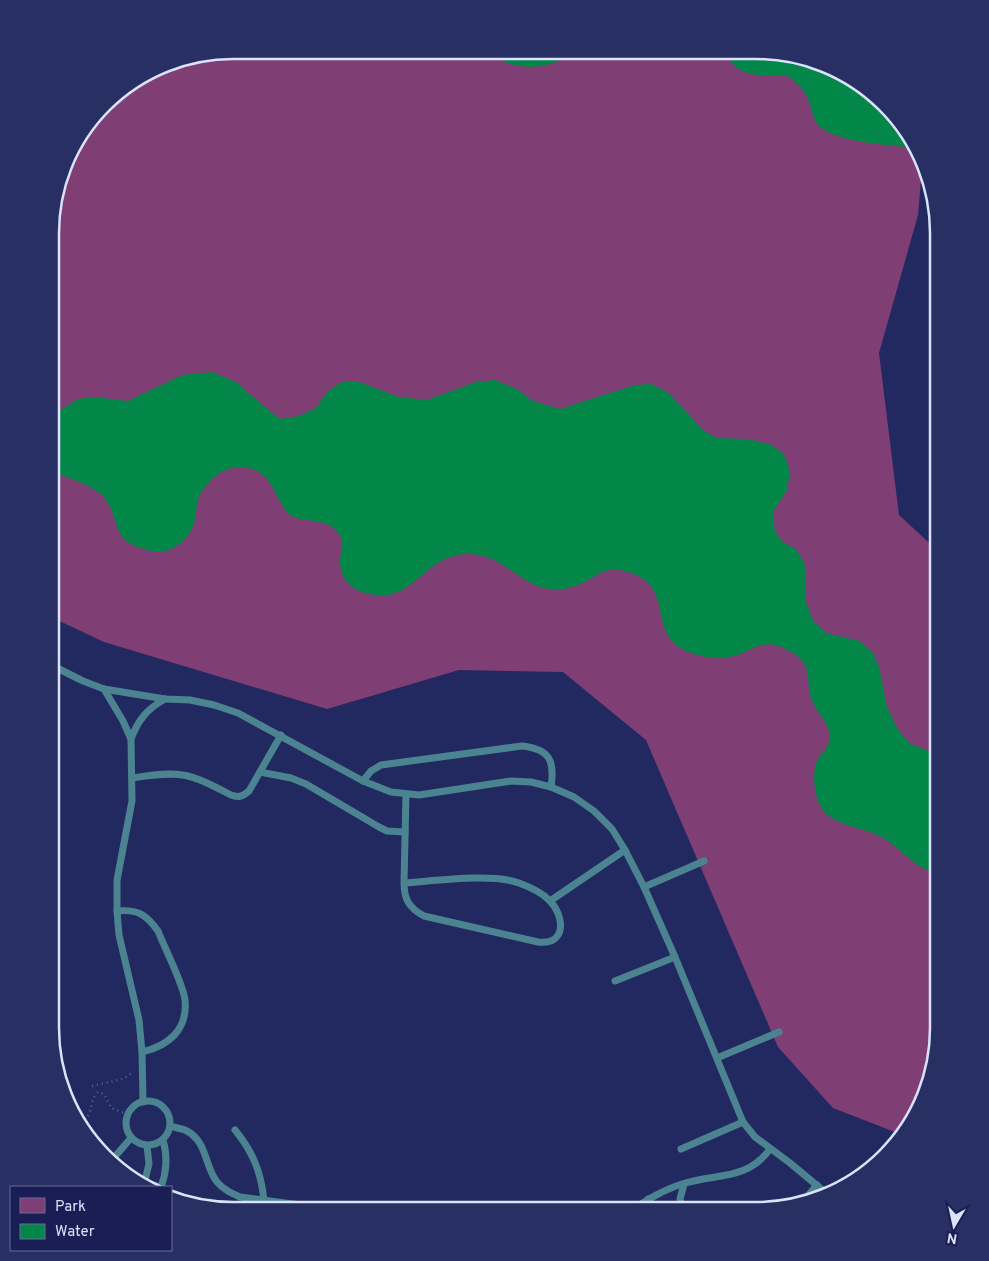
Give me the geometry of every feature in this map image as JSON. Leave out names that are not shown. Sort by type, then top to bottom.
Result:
[{"type":"lane","points":[[59,669],[104,689],[190,700],[238,713],[377,788],[406,794],[426,794],[511,781],[531,782],[551,787],[574,797],[594,811],[612,829],[625,850],[676,957],[743,1122],[755,1137],[822,1189]]},
{"type":"lane","points":[[104,689],[124,722],[131,739]]},
{"type":"lane","points":[[143,1102],[142,1052],[137,1013],[119,935],[116,911],[117,880],[132,801],[131,739],[135,726],[143,715],[165,698]]},
{"type":"lane","points":[[132,778],[180,773],[193,776],[238,797],[249,791],[281,735]]},
{"type":"lane","points":[[363,781],[371,772],[382,765],[522,746],[534,748],[545,754],[549,759],[552,764],[551,787]]},
{"type":"lane","points":[[260,772],[291,778],[306,784],[379,827],[396,833],[405,832]]},
{"type":"lane","points":[[404,883],[496,878],[517,882],[535,890],[550,901],[556,910],[561,927],[559,935],[554,940],[546,943],[424,916],[415,911],[408,903],[404,894],[404,883],[405,832],[406,794]]},
{"type":"lane","points":[[550,901],[625,850]]},
{"type":"lane","points":[[644,887],[704,861]]},
{"type":"lane","points":[[116,911],[129,910],[141,913],[151,921],[158,931],[185,1000],[184,1015],[179,1029],[169,1041],[156,1048],[142,1052]]},
{"type":"lane","points":[[615,981],[676,957]]},
{"type":"lane","points":[[717,1058],[779,1032]]},
{"type":"lane","points":[[151,1101],[160,1104],[170,1118],[168,1134],[158,1144],[147,1146],[135,1142],[127,1130],[127,1114],[131,1108],[143,1102],[151,1101]]},
{"type":"lane","points":[[681,1149],[743,1122]]},
{"type":"lane","points":[[170,1126],[186,1131],[199,1141],[206,1153],[216,1181],[227,1192],[240,1197],[279,1202]]},
{"type":"lane","points":[[235,1130],[247,1145],[256,1162],[262,1181],[264,1200]]},
{"type":"lane","points":[[116,1156],[131,1138]]},
{"type":"lane","points":[[161,1186],[166,1176],[167,1164],[164,1140]]},
{"type":"lane","points":[[145,1178],[149,1164],[147,1146]]},
{"type":"lane","points":[[644,1202],[684,1184],[738,1173],[751,1168],[762,1160],[770,1149]]},
{"type":"lane","points":[[680,1202],[684,1184]]},
{"type":"lane","points":[[810,1193],[817,1185]]},
{"type":"path","points":[[92,1086],[123,1079],[131,1073],[143,1072]]},
{"type":"path","points":[[88,1116],[94,1096],[98,1092],[104,1094],[111,1108],[127,1114]]},
{"type":"green space","points":[[222,59],[779,60],[812,68],[853,88],[887,118],[907,146],[921,179],[918,215],[879,353],[899,515],[930,544],[930,1039],[927,1062],[921,1084],[907,1115],[895,1132],[833,1108],[778,1047],[646,740],[563,672],[459,670],[327,709],[104,642],[59,621],[60,210],[72,166],[82,146],[102,118],[136,88],[177,68],[199,62]]},
{"type":"water","points":[[499,59],[562,59],[542,66],[530,67],[508,63]]},
{"type":"water","points":[[730,60],[779,60],[812,68],[833,77],[853,88],[871,102],[887,118],[908,147],[847,139],[823,129],[816,122],[803,90],[788,76],[752,74],[736,67]]},
{"type":"water","points":[[212,372],[236,382],[280,419],[299,416],[316,408],[328,391],[342,382],[359,382],[399,397],[427,400],[476,382],[495,380],[517,389],[533,401],[560,409],[635,385],[651,384],[669,393],[703,430],[716,438],[749,439],[772,445],[784,454],[790,472],[787,490],[773,512],[775,532],[783,542],[796,549],[806,566],[806,602],[813,621],[826,633],[860,641],[873,653],[879,667],[887,707],[897,728],[909,743],[930,752],[930,871],[918,865],[885,839],[834,820],[822,809],[815,791],[814,777],[818,759],[829,744],[830,737],[826,723],[811,698],[807,669],[801,660],[782,647],[769,644],[722,658],[698,655],[682,649],[672,641],[666,632],[658,600],[653,590],[646,581],[634,574],[619,570],[609,570],[573,587],[549,589],[528,582],[491,558],[467,554],[453,556],[441,561],[401,591],[389,595],[368,594],[355,589],[345,580],[340,567],[341,540],[335,529],[324,523],[292,516],[263,475],[257,471],[240,467],[223,471],[203,489],[199,497],[192,530],[175,547],[160,552],[150,551],[128,542],[120,534],[104,497],[92,488],[59,474],[59,411],[78,399],[94,397],[128,401],[182,375]]}]
